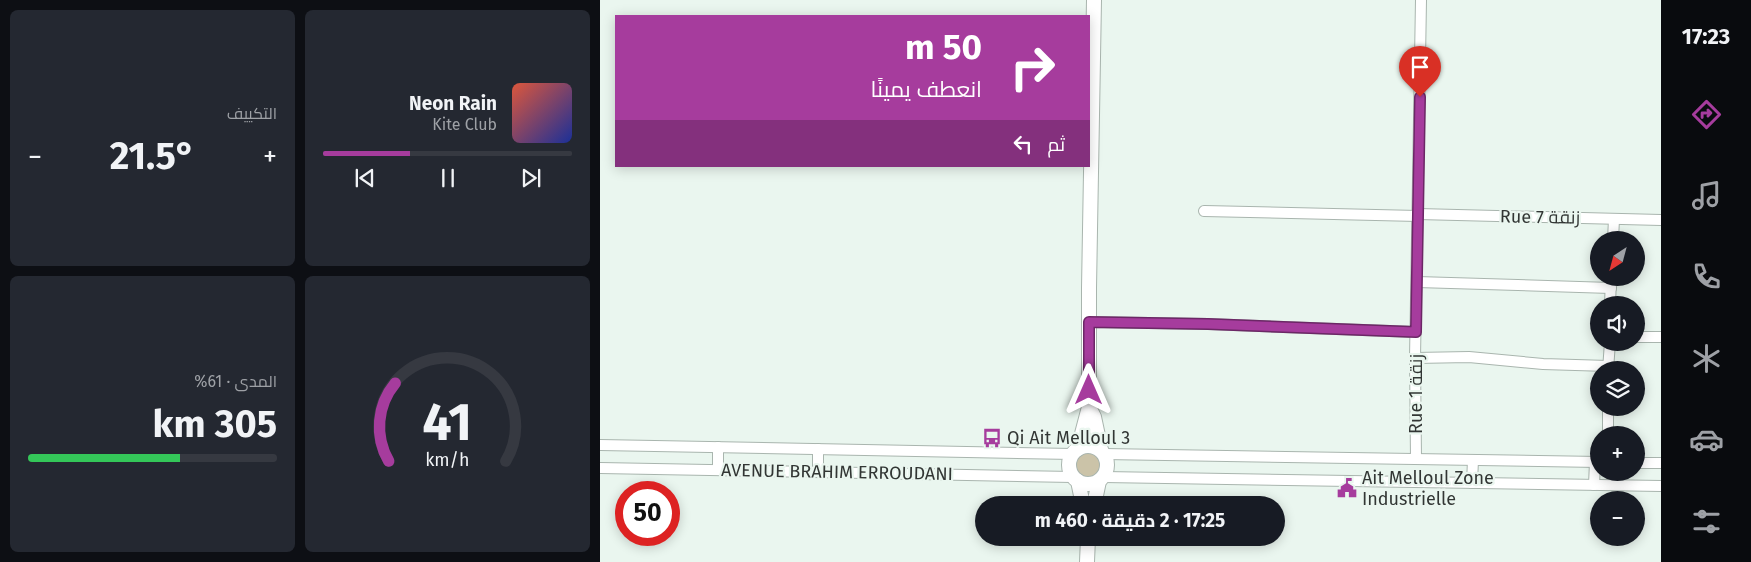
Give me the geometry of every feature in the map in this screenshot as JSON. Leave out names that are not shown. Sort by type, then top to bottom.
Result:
[{"type":"main road","points":[[1081,496],[1076,479],[1069,465],[1089,408],[1094,0]]},
{"type":"main road","points":[[1089,408],[1094,417],[1107,465],[1097,496]]},
{"type":"main road","points":[[1075,451],[1090,446],[1102,452]]},
{"type":"main road","points":[[1076,479],[1089,484],[1102,479]]},
{"type":"main road","points":[[1087,562],[1088,546]]},
{"type":"street","name":"Rue 1 زنقة","points":[[1416,459],[1415,358],[1421,0]]},
{"type":"street","name":"Rue 7 زنقة","points":[[1204,211],[1661,220]]},
{"type":"street","points":[[1613,231],[1614,219]]},
{"type":"street","points":[[1417,282],[1590,283]]},
{"type":"street","points":[[1089,322],[1217,324],[1416,332]]},
{"type":"street","points":[[1645,337],[1661,337]]},
{"type":"street","points":[[1415,358],[1470,357],[1590,367]]},
{"type":"street","name":"AVENUE BRAHIM ERROUDANI","points":[[600,446],[1075,451]]},
{"type":"street","points":[[718,447],[718,470]]},
{"type":"street","points":[[818,449],[818,472]]},
{"type":"street","points":[[1102,452],[1590,462]]},
{"type":"street","points":[[1472,483],[1473,460]]},
{"type":"street","points":[[1645,463],[1661,463]]},
{"type":"street","name":"AVENUE BRAHIM ERROUDANI","points":[[600,468],[1076,479]]},
{"type":"street","points":[[1102,479],[1661,486]]},
{"type":"street","points":[[1594,485],[1595,481]]},
{"type":"shaded area","points":[[1089,452],[1098,456],[1102,465],[1098,474],[1089,478],[1080,474],[1076,465],[1080,456]]},
{"type":"place","name":"Qi Ait Melloul 3","points":[[992,438]]},
{"type":"place","name":"Ait Melloul Zone Industrielle","points":[[1347,488]]},
{"type":"route","points":[[1089,390],[1089,322],[1208,324],[1416,332],[1420,97]]}]
